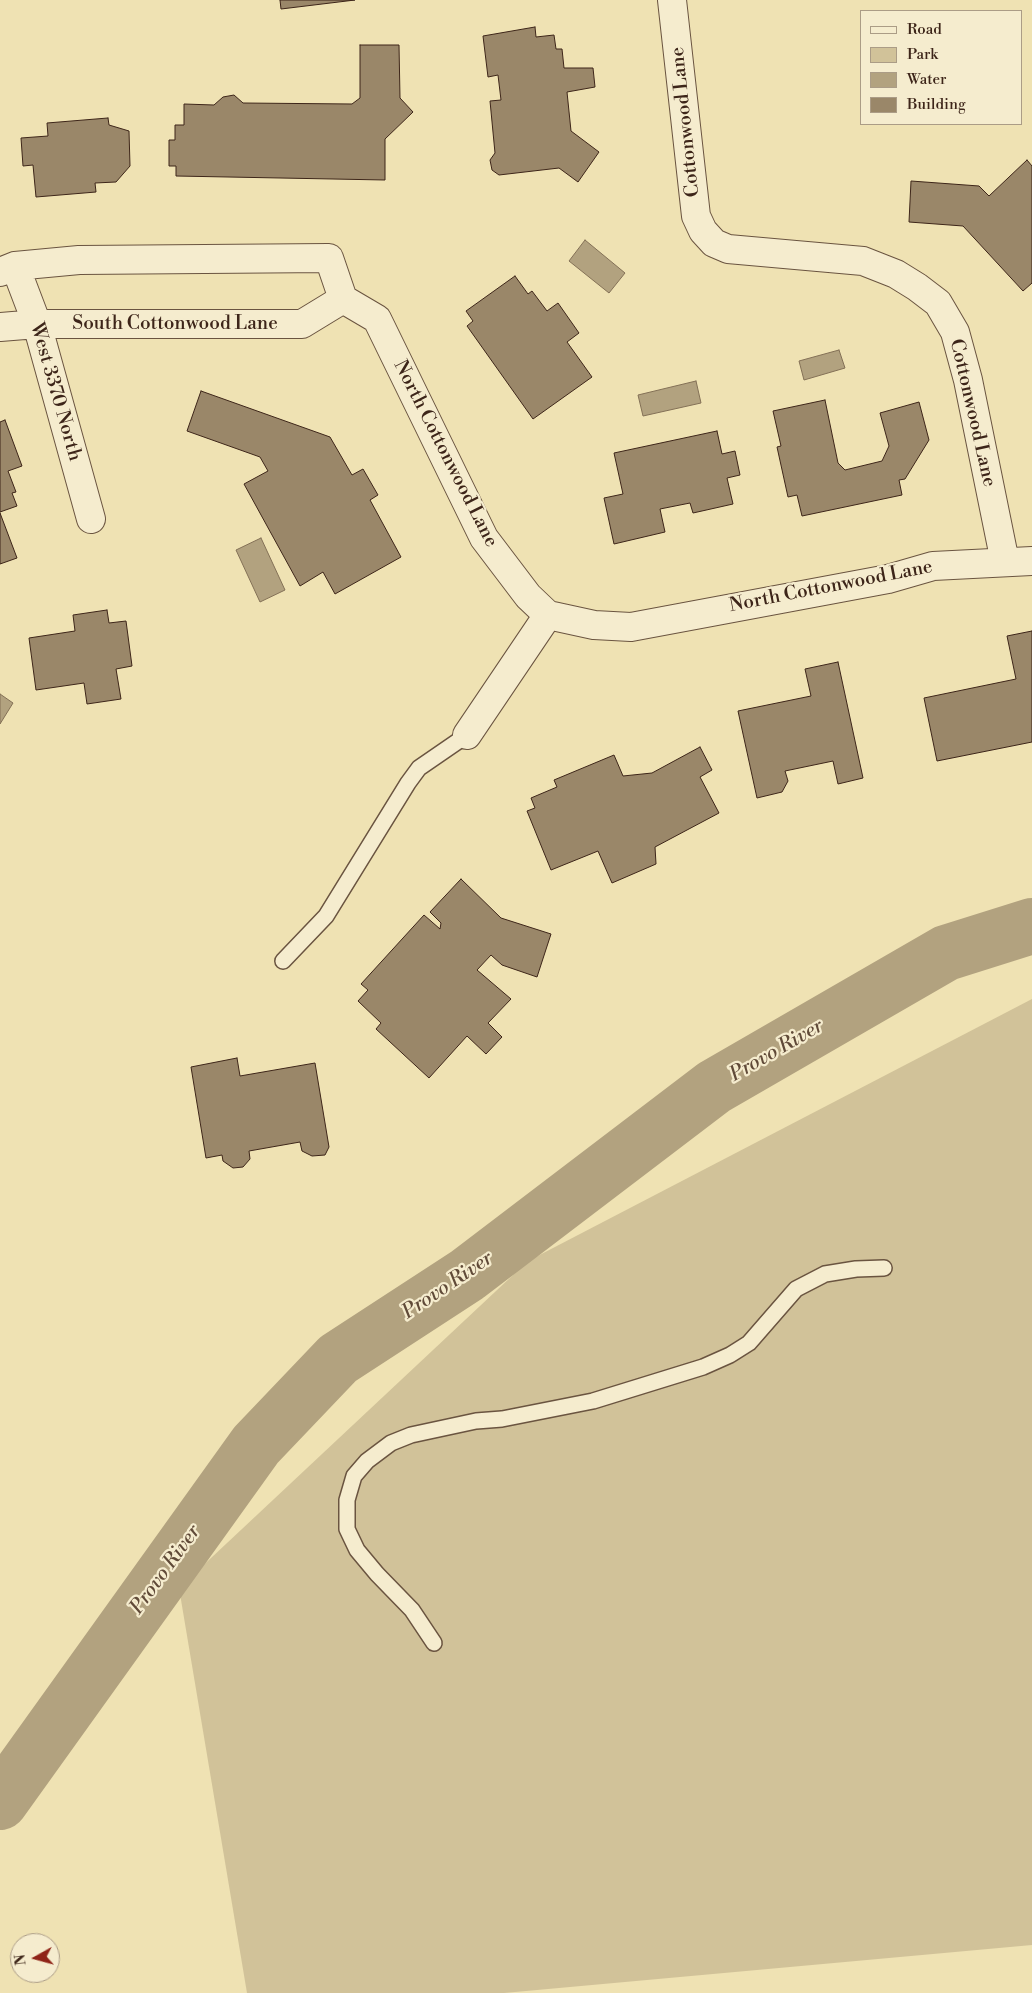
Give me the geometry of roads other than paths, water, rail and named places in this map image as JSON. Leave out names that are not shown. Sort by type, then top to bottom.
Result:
[{"type":"street","name":"Cottonwood Lane","points":[[672,0],[696,216],[703,231],[714,243],[728,249],[864,261],[896,274],[938,303],[955,332],[968,380],[1005,562]]},
{"type":"street","points":[[8,269],[79,260],[329,258],[344,298]]},
{"type":"street","name":"West 3370 North","points":[[8,269],[37,324],[91,519]]},
{"type":"street","name":"North Cottonwood Lane","points":[[344,298],[377,320],[484,538],[528,596],[548,615],[594,625],[631,627],[888,579],[933,566],[1032,561]]},
{"type":"street","name":"South Cottonwood Lane","points":[[0,327],[37,324],[302,324],[344,298]]},
{"type":"street","points":[[467,735],[548,615]]},
{"type":"lane","points":[[283,961],[326,916],[408,782],[419,768],[467,735]]},
{"type":"lane","points":[[434,1643],[412,1610],[376,1574],[357,1550],[347,1529],[347,1500],[354,1476],[367,1461],[391,1443],[410,1434],[594,1401],[703,1368],[749,1343],[796,1289],[825,1274],[856,1269],[884,1268]]},
{"type":"water","points":[[585,240],[625,273],[609,293],[569,261]]},
{"type":"water","points":[[839,350],[845,368],[804,380],[799,361]]},
{"type":"water","points":[[696,381],[701,403],[643,416],[638,395]]},
{"type":"water","points":[[261,538],[285,590],[260,602],[236,550]]},
{"type":"water","points":[[0,694],[13,703],[0,724]]},
{"type":"waterway","name":"Provo River","points":[[0,1802],[256,1445],[338,1359],[467,1275],[714,1087],[946,953],[1032,926]]}]
